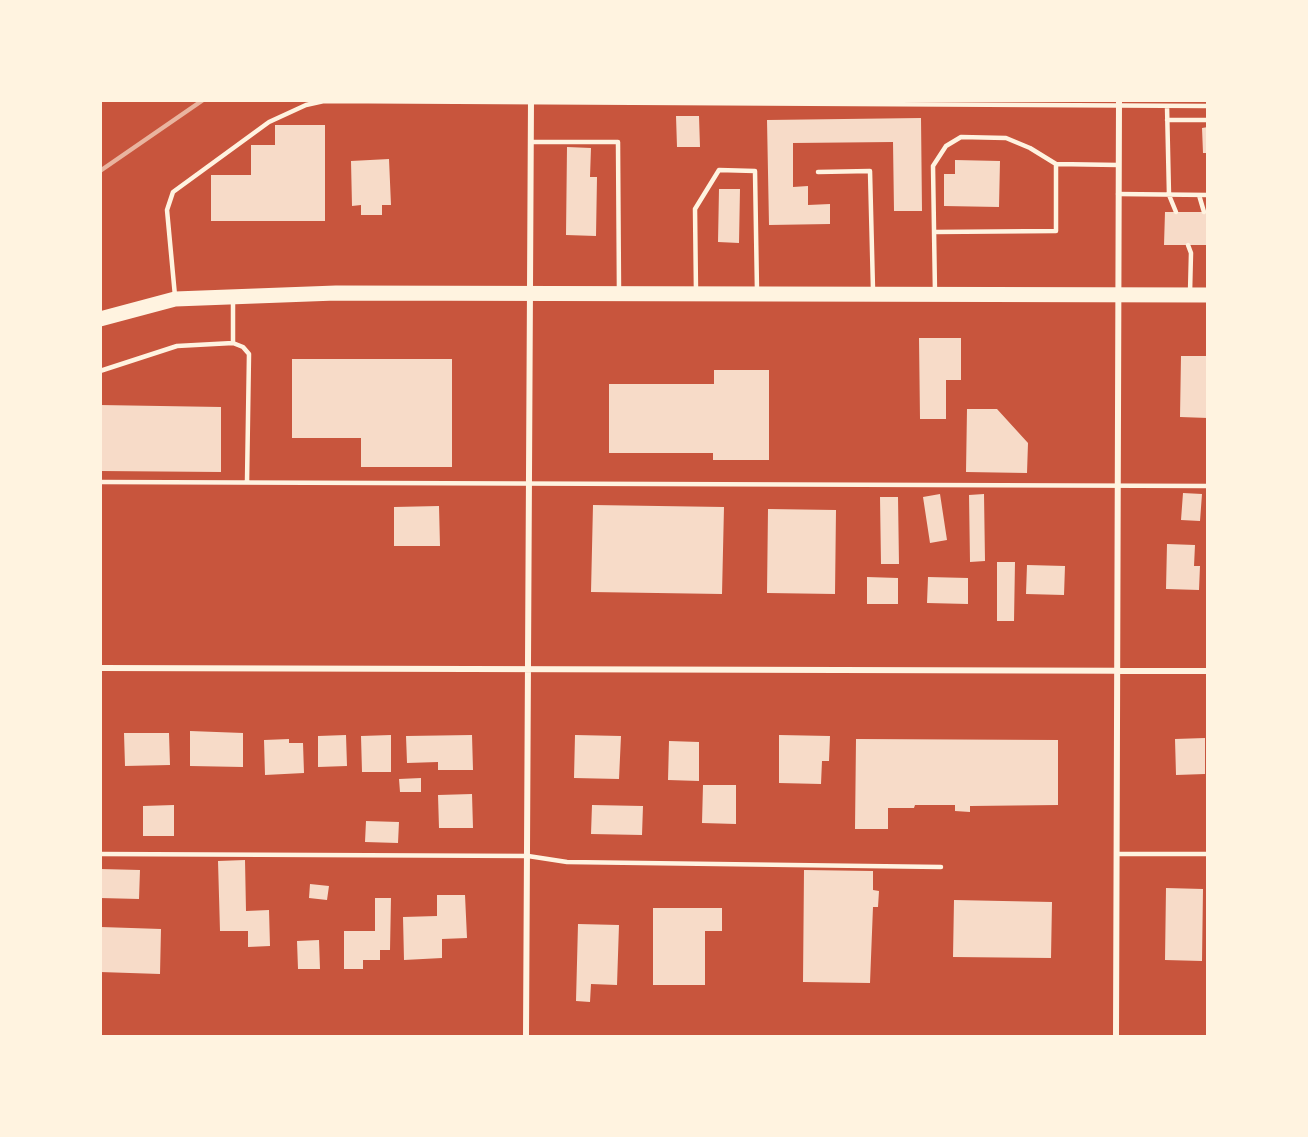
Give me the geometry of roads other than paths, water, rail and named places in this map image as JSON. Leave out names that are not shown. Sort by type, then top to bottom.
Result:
[{"type":"main road","points":[[100,319],[175,299],[233,296],[531,291],[1208,295]]},
{"type":"street","points":[[526,1036],[531,102]]},
{"type":"street","points":[[1116,1036],[1119,103]]},
{"type":"street","points":[[100,668],[1208,670]]},
{"type":"lane","points":[[175,299],[167,226],[168,201],[173,192],[200,170],[269,122],[306,105],[324,101],[1119,103],[1208,106]]},
{"type":"lane","points":[[1167,106],[1169,195],[1176,212]]},
{"type":"lane","points":[[1167,120],[1208,120]]},
{"type":"lane","points":[[935,294],[933,166],[946,146],[961,137],[1006,138],[1030,148],[1056,164],[1118,165]]},
{"type":"lane","points":[[531,142],[618,142],[619,292]]},
{"type":"lane","points":[[934,232],[1056,231],[1056,164]]},
{"type":"lane","points":[[696,292],[695,209],[719,170],[755,171],[757,293]]},
{"type":"lane","points":[[818,172],[870,171],[873,293]]},
{"type":"lane","points":[[1118,194],[1208,195]]},
{"type":"lane","points":[[1199,195],[1204,212]]},
{"type":"lane","points":[[1188,245],[1191,252],[1190,295]]},
{"type":"lane","points":[[233,296],[233,343]]},
{"type":"lane","points":[[100,371],[177,346],[233,343],[243,347],[249,354],[247,482]]},
{"type":"lane","points":[[100,482],[1208,486]]},
{"type":"lane","points":[[100,854],[528,856],[567,862],[941,867]]},
{"type":"lane","points":[[1118,854],[1208,854]]},
{"type":"railway","points":[[100,171],[203,100]]}]
